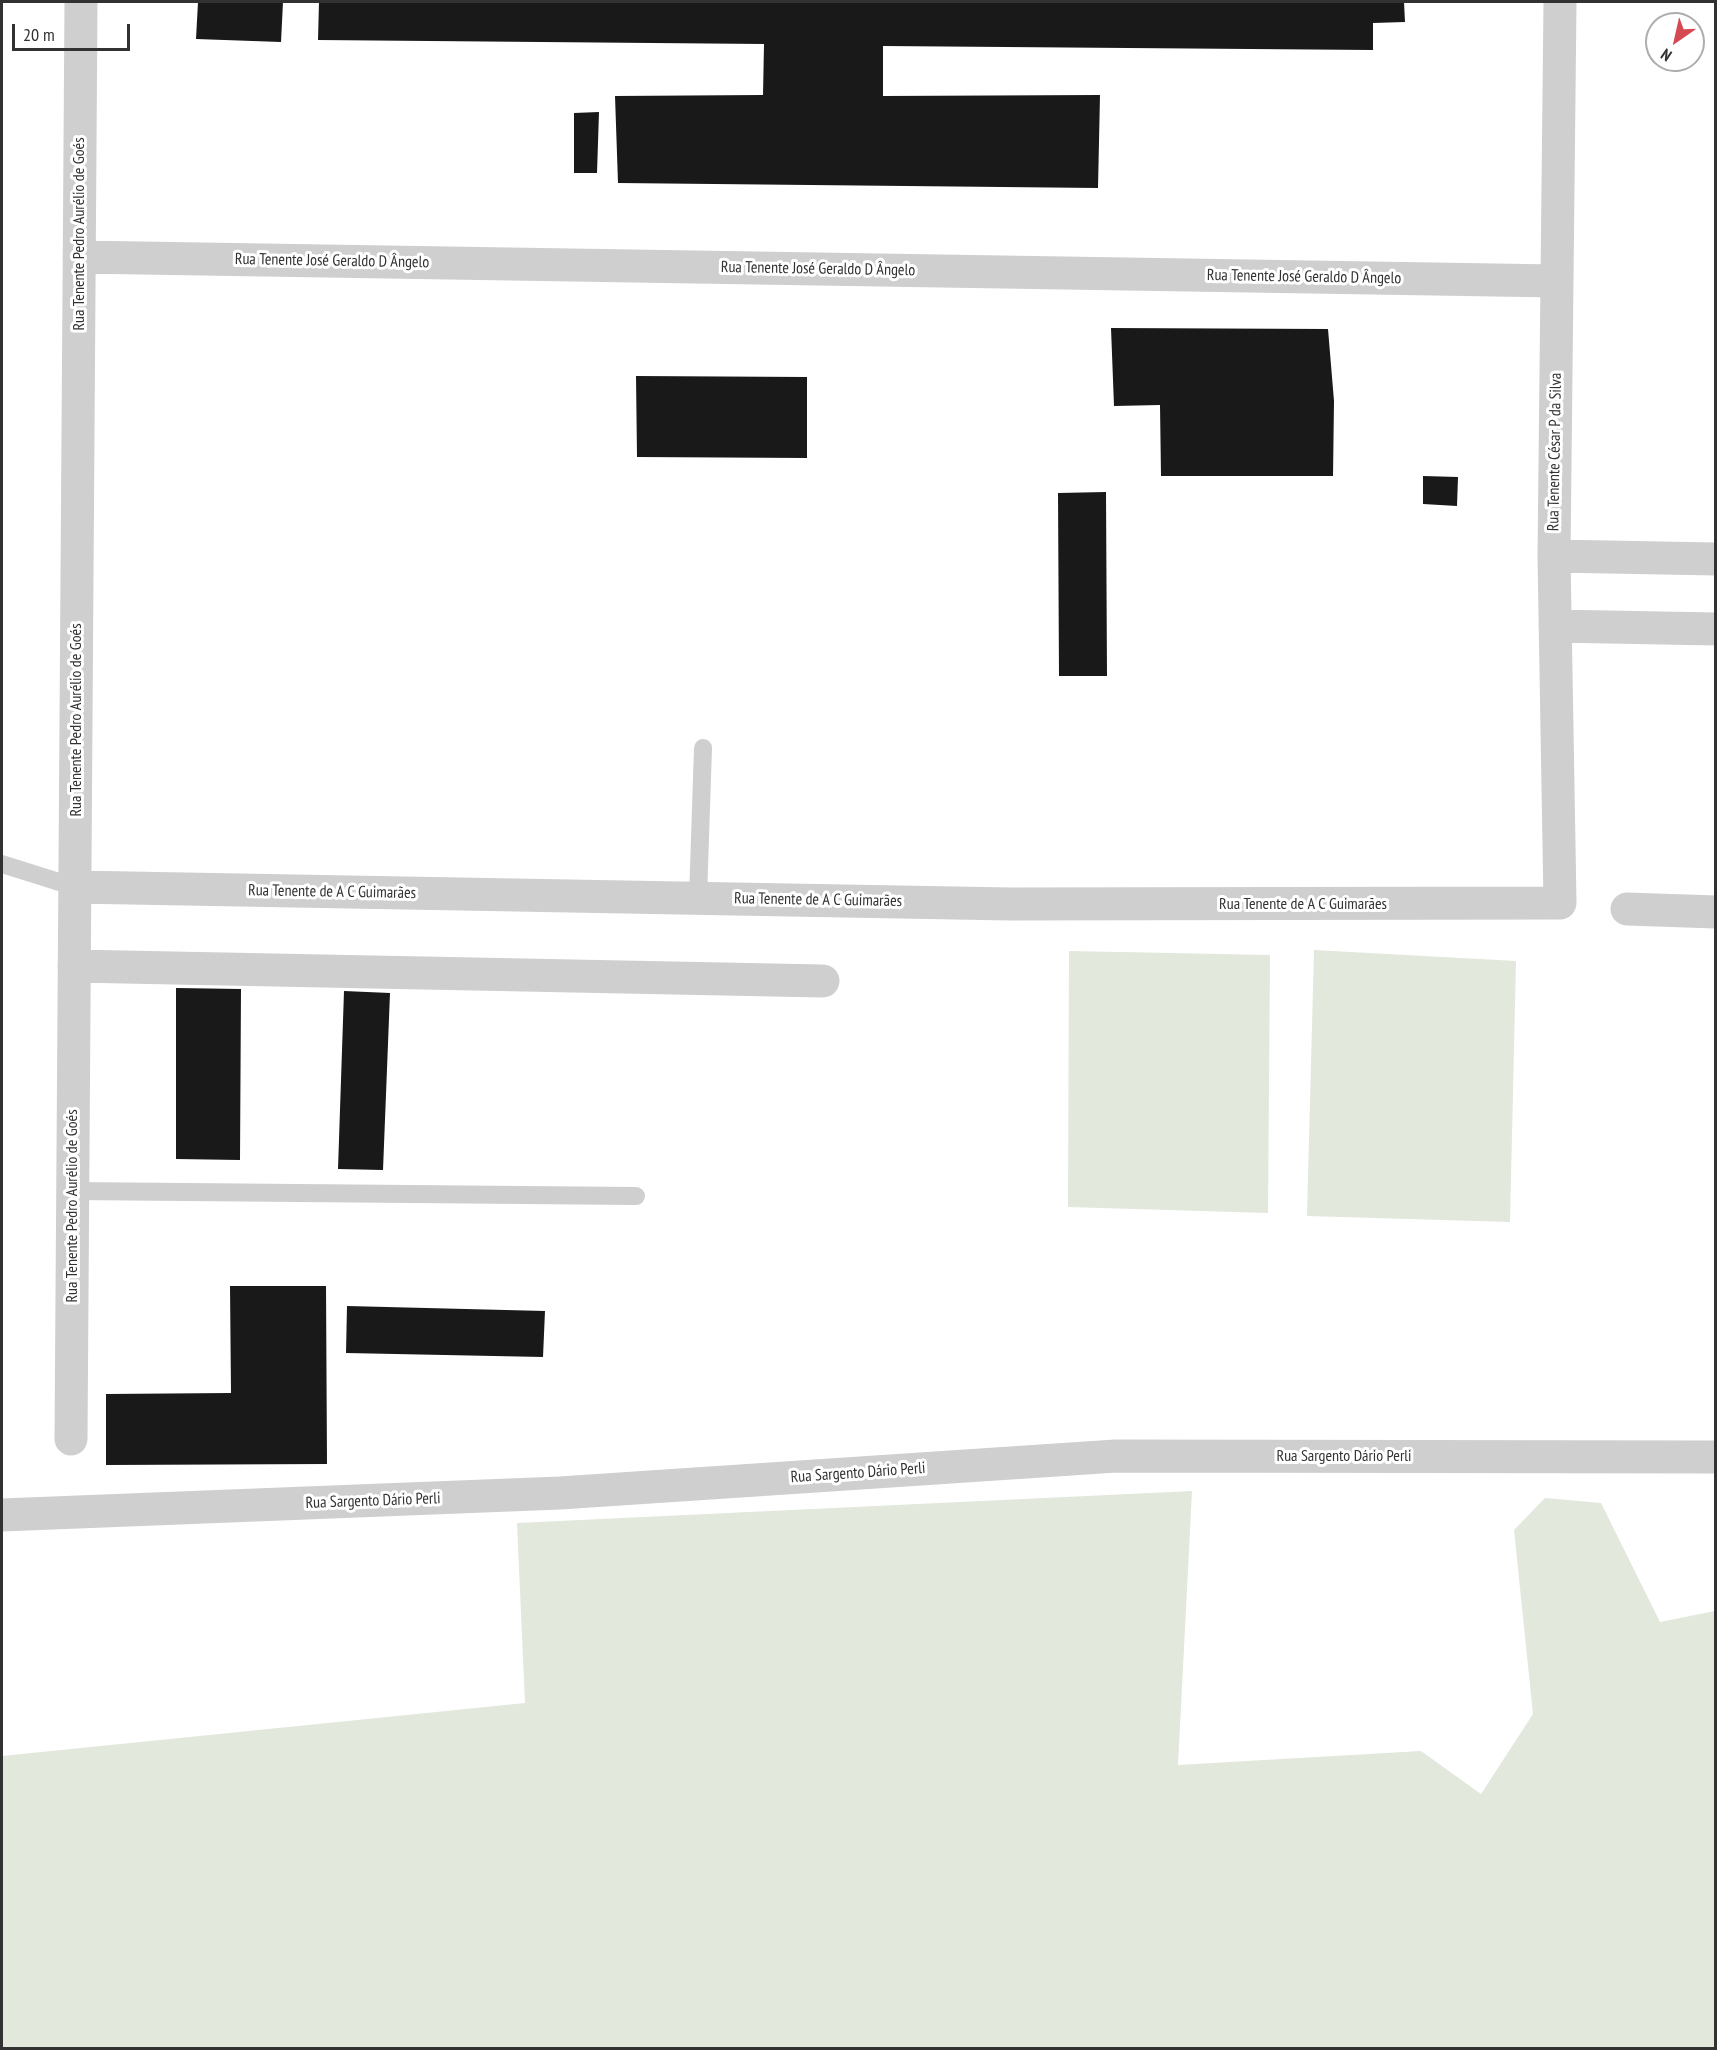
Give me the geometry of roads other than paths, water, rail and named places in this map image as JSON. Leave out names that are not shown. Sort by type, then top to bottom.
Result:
[{"type":"street","name":"Rua Tenente Pedro Aurélio de Goés","points":[[70,1439],[81,2]]},
{"type":"street","name":"Rua Tenente César P da Silva","points":[[1560,2],[1554,556],[1560,903]]},
{"type":"street","name":"Rua Tenente José Geraldo D Ângelo","points":[[79,257],[1557,281]]},
{"type":"street","points":[[1554,556],[1716,559]]},
{"type":"street","points":[[1555,626],[1716,630]]},
{"type":"street","name":"Rua Tenente de A C Guimarães","points":[[75,887],[1010,904],[1560,903]]},
{"type":"street","points":[[1627,909],[1716,912]]},
{"type":"street","points":[[74,966],[823,981]]},
{"type":"street","name":"Rua Sargento Dário Perli","points":[[2,1515],[560,1493],[1116,1456],[1716,1457]]},
{"type":"lane","points":[[698,898],[703,748]]},
{"type":"lane","points":[[2,864],[75,887]]},
{"type":"lane","points":[[72,1191],[636,1196]]}]
